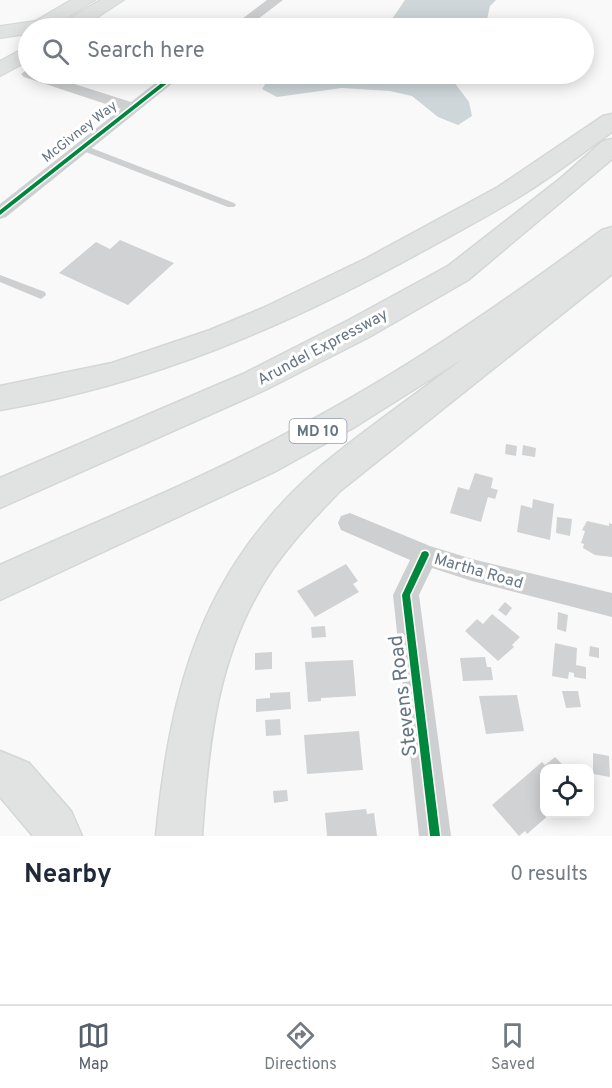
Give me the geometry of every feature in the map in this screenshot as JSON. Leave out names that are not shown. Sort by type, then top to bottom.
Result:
[{"type":"highway","points":[[0,398],[101,378],[185,352],[290,309],[379,264],[520,185],[612,121]]},
{"type":"highway","name":"Arundel Expressway","points":[[0,494],[254,382],[358,329],[458,273],[570,184],[612,146]]},
{"type":"highway","name":"MD 10","points":[[0,583],[301,442],[392,388],[539,291],[612,236]]},
{"type":"highway","points":[[179,836],[188,742],[201,676],[226,613],[259,557],[292,514],[328,481],[612,259]]},
{"type":"highway","points":[[0,773],[13,779],[55,826],[59,836]]},
{"type":"main road","points":[[56,18],[85,0]]},
{"type":"main road","points":[[84,18],[114,0]]},
{"type":"main road","points":[[0,32],[18,31]]},
{"type":"main road","points":[[2,63],[18,47]]},
{"type":"main road","points":[[2,63],[18,56]]},
{"type":"street","points":[[251,18],[276,0]]},
{"type":"street","name":"McGivney Way","points":[[2,63],[18,69]]},
{"type":"street","name":"McGivney Way","points":[[62,84],[131,107]]},
{"type":"street","name":"McGivney Way","points":[[0,213],[162,84]]},
{"type":"street","name":"Martha Road","points":[[350,523],[425,555],[472,570],[612,605]]},
{"type":"street","name":"Stevens Road","points":[[425,555],[406,595],[435,836]]},
{"type":"lane","points":[[81,147],[231,206]]},
{"type":"lane","points":[[0,278],[41,295]]},
{"type":"shaded area","points":[[405,0],[496,0],[490,6],[487,18],[393,18]]},
{"type":"shaded area","points":[[265,84],[456,84],[469,102],[472,116],[458,125],[438,117],[412,96],[390,91],[342,88],[277,97],[262,89]]},
{"type":"building","points":[[120,240],[174,263],[128,305],[59,273],[96,242],[110,249]]},
{"type":"building","points":[[506,444],[517,446],[516,456],[505,454]]},
{"type":"building","points":[[523,445],[536,448],[535,457],[522,455]]},
{"type":"building","points":[[475,473],[493,478],[491,488],[498,490],[495,499],[488,497],[481,522],[450,513],[458,487],[469,490]]},
{"type":"building","points":[[533,499],[554,504],[550,540],[517,532],[521,505],[532,508]]},
{"type":"building","points":[[557,517],[572,519],[570,536],[556,533]]},
{"type":"building","points":[[587,521],[609,526],[609,523],[612,524],[612,557],[595,555],[583,548],[584,544],[581,543],[585,531],[582,530]]},
{"type":"building","points":[[346,564],[358,581],[353,584],[359,592],[315,617],[297,591]]},
{"type":"building","points":[[505,602],[512,608],[506,616],[498,610]]},
{"type":"building","points":[[558,612],[568,615],[566,632],[557,629]]},
{"type":"building","points":[[492,614],[520,637],[512,645],[514,647],[498,661],[465,631],[477,619],[483,624]]},
{"type":"building","points":[[325,626],[326,637],[312,638],[311,627]]},
{"type":"building","points":[[555,643],[577,648],[576,665],[586,667],[586,679],[574,677],[574,673],[569,672],[568,679],[552,676]]},
{"type":"building","points":[[590,646],[599,648],[599,658],[589,656]]},
{"type":"building","points":[[272,652],[272,669],[255,670],[255,653]]},
{"type":"building","points":[[485,657],[487,667],[491,667],[493,680],[463,681],[460,658]]},
{"type":"building","points":[[353,660],[356,696],[321,698],[321,701],[308,702],[305,662]]},
{"type":"building","points":[[562,691],[578,691],[581,707],[566,708]]},
{"type":"building","points":[[290,692],[291,709],[256,712],[256,699],[270,698],[270,693]]},
{"type":"building","points":[[517,695],[524,731],[486,734],[479,696]]},
{"type":"building","points":[[280,719],[281,735],[266,736],[265,720]]},
{"type":"building","points":[[359,731],[363,770],[307,774],[304,735]]},
{"type":"building","points":[[593,753],[609,756],[610,777],[594,774]]},
{"type":"building","points":[[555,757],[562,764],[546,764]]},
{"type":"building","points":[[542,762],[544,764],[540,764],[540,818],[545,818],[527,834],[525,831],[519,836],[492,805]]},
{"type":"building","points":[[287,790],[288,801],[274,803],[273,791]]},
{"type":"building","points":[[366,809],[367,814],[374,813],[377,836],[327,836],[325,813]]},
{"type":"cycle path","points":[[0,213],[163,84]]},
{"type":"cycle path","points":[[425,555],[406,595],[435,836]]}]
